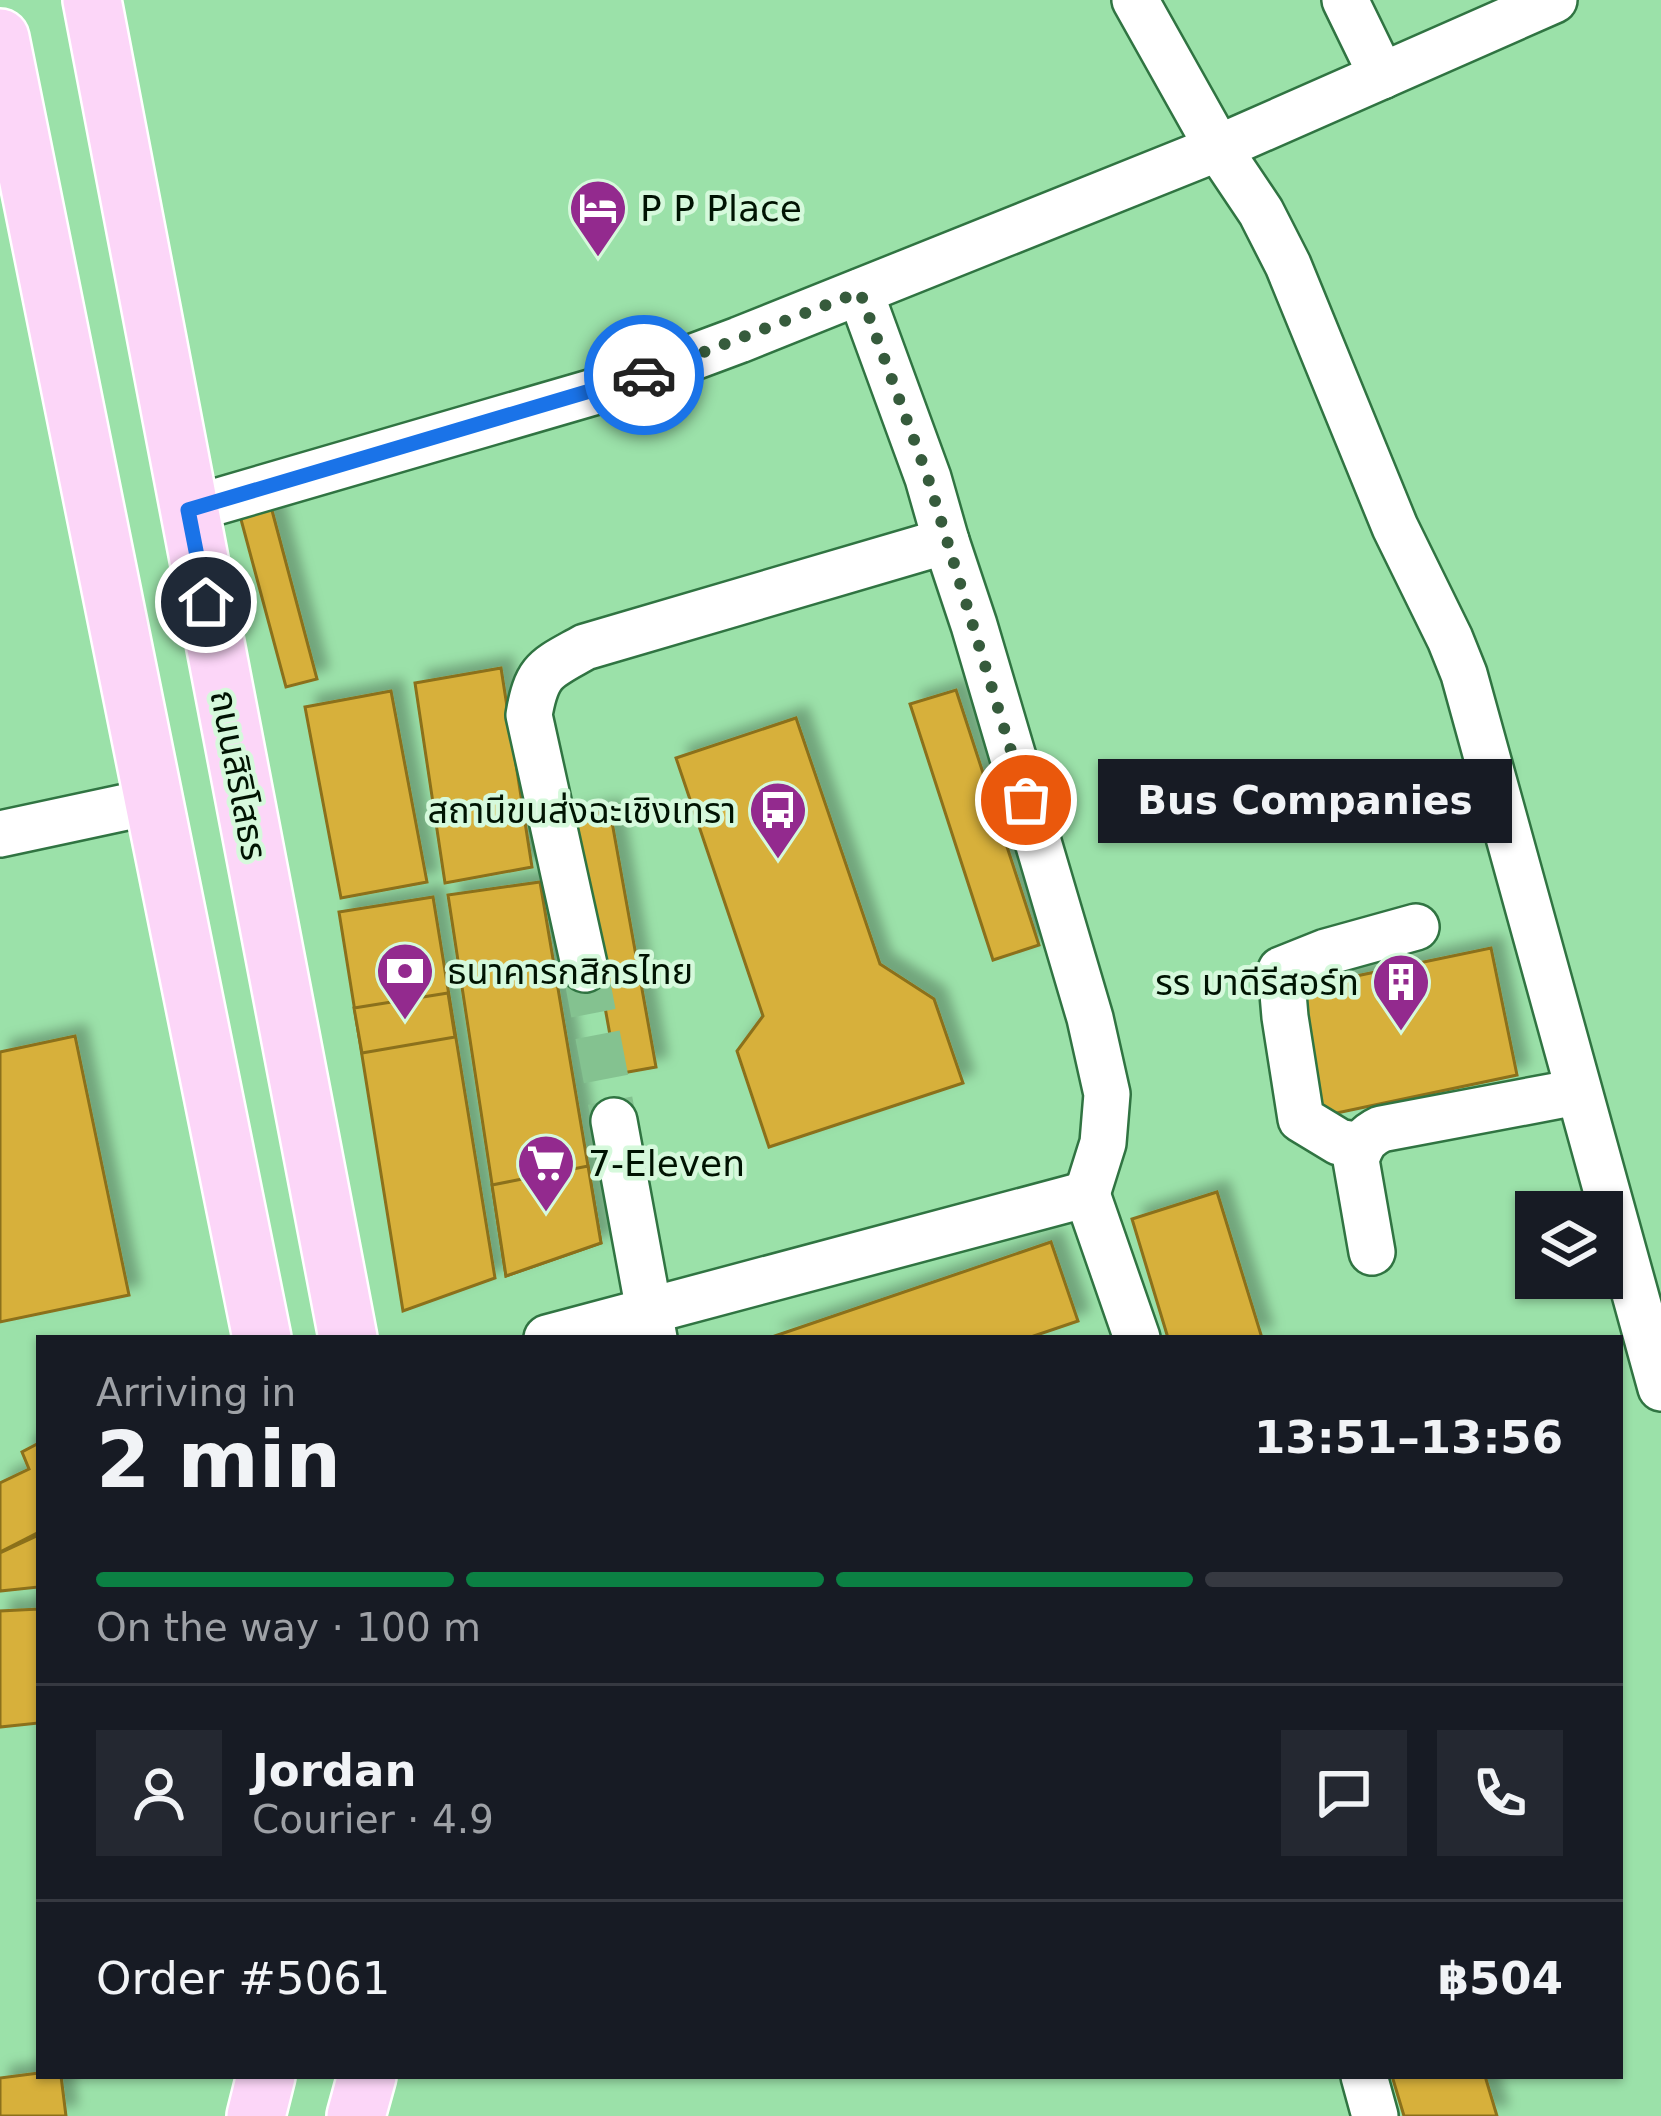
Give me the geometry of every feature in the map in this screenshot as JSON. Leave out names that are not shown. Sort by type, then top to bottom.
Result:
[{"type":"main road","name":"ถนนสิริโสธร","points":[[92,0],[347,1335]]},
{"type":"main road","points":[[0,38],[261,1335]]},
{"type":"main road","points":[[256,2116],[265,2079]]},
{"type":"main road","points":[[356,2116],[366,2079]]},
{"type":"street","points":[[1135,0],[1288,266],[1394,527],[1464,674],[1661,1388]]},
{"type":"street","points":[[1345,0],[1382,76]]},
{"type":"street","points":[[188,510],[621,384],[1218,148],[1554,0]]},
{"type":"street","points":[[860,292],[928,478],[1077,974],[1107,1094],[1103,1143],[1087,1194],[1136,1335]]},
{"type":"street","points":[[585,969],[529,715],[534,685],[551,666],[585,647],[946,542]]},
{"type":"street","points":[[0,834],[154,801]]},
{"type":"street","points":[[1360,1146],[1339,1142],[1301,1119],[1281,970],[1416,927]]},
{"type":"street","points":[[1372,1252],[1356,1160],[1369,1135],[1577,1092]]},
{"type":"street","points":[[614,1121],[651,1324]]},
{"type":"street","points":[[569,1335],[651,1324],[1087,1194]]},
{"type":"street","points":[[1365,2079],[1376,2116]]},
{"type":"building","points":[[270,503],[317,679],[286,687],[239,512]]},
{"type":"building","points":[[501,668],[532,867],[445,883],[415,683]]},
{"type":"building","points":[[956,690],[1039,945],[993,960],[910,704]]},
{"type":"building","points":[[391,691],[427,882],[341,898],[305,707]]},
{"type":"building","name":"สถานีขนส่งฉะเชิงเทรา","points":[[796,718],[880,964],[934,999],[963,1083],[769,1147],[737,1051],[763,1016],[676,758]]},
{"type":"building","points":[[610,811],[656,1067],[617,1074],[571,818]]},
{"type":"building","points":[[540,882],[601,1243],[506,1276],[448,895]]},
{"type":"building","points":[[433,897],[495,1278],[403,1311],[339,912]]},
{"type":"building","name":"รร มาดีรีสอร์ท","points":[[1491,948],[1517,1075],[1313,1118],[1284,991]]},
{"type":"building","name":"ธนาคารกสิกรไทย","points":[[448,993],[455,1037],[362,1053],[354,1008]]},
{"type":"building","points":[[75,1036],[129,1295],[0,1322],[0,1052]]},
{"type":"building","name":"7-Eleven","points":[[588,1166],[601,1243],[506,1276],[492,1185]]},
{"type":"building","points":[[1217,1192],[1261,1335],[1167,1335],[1132,1219]]},
{"type":"building","points":[[1051,1242],[1078,1321],[1037,1335],[778,1335]]},
{"type":"building","points":[[36,1445],[36,1534],[0,1552],[0,1483],[29,1469],[22,1452]]},
{"type":"building","points":[[36,1536],[36,1587],[0,1591],[0,1553]]},
{"type":"building","points":[[36,1609],[36,1723],[0,1727],[0,1611]]},
{"type":"building","points":[[36,2073],[36,2079],[61,2079],[66,2116],[0,2116],[0,2078]]},
{"type":"building","points":[[1393,2079],[1486,2079],[1497,2116],[1404,2116]]},
{"type":"tunnel","points":[[585,969],[614,1121]]},
{"type":"way so far","points":[[644,375],[860,292],[928,478],[1026,800]]},
{"type":"place","name":"P P Place","points":[[598,259]]},
{"type":"place","name":"Bus Companies","points":[[1026,800]]},
{"type":"place","name":"สถานีขนส่งฉะเชิงเทรา","points":[[778,861]]},
{"type":"place","name":"ธนาคารกสิกรไทย","points":[[405,1022]]},
{"type":"place","name":"รร มาดีรีสอร์ท","points":[[1401,1033]]},
{"type":"place","name":"7-Eleven","points":[[546,1214]]},
{"type":"route","points":[[206,602],[188,510],[644,375]]}]
